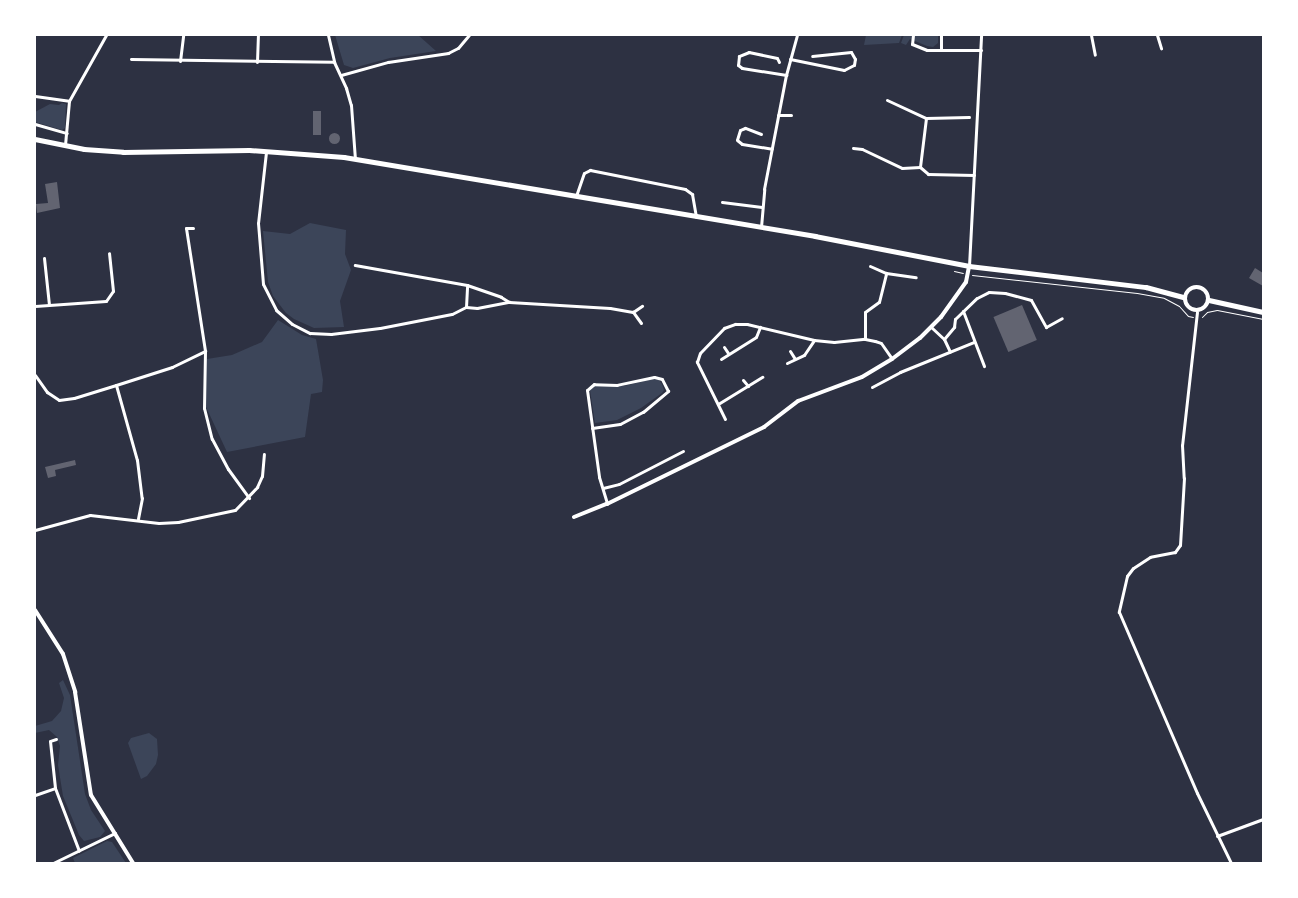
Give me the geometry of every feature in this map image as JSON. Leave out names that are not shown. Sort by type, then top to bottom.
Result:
[{"type":"main road","points":[[35,139],[84,149],[130,152],[249,150],[355,159],[761,228],[969,266],[1146,287],[1184,297]]},
{"type":"main road","points":[[1198,287],[1207,292],[1209,300],[1206,308],[1197,312],[1189,309],[1184,297],[1188,290],[1198,287]]},
{"type":"main road","points":[[1209,300],[1263,312]]},
{"type":"street","points":[[66,145],[69,101],[106,35]]},
{"type":"street","points":[[180,61],[183,35]]},
{"type":"street","points":[[257,62],[258,35]]},
{"type":"street","points":[[328,35],[334,62],[341,75],[351,105],[355,159]]},
{"type":"street","points":[[341,75],[388,62],[448,53],[458,48],[469,35]]},
{"type":"street","points":[[761,228],[762,207],[778,115],[797,35]]},
{"type":"street","points":[[913,35],[912,44],[927,50],[980,50]]},
{"type":"street","points":[[941,50],[942,35]]},
{"type":"street","points":[[574,518],[607,504],[764,427],[798,401],[862,377],[892,359],[931,326],[960,293],[968,275],[969,266],[981,35]]},
{"type":"street","points":[[1092,35],[1095,55]]},
{"type":"street","points":[[1157,35],[1161,48]]},
{"type":"street","points":[[779,62],[777,58],[750,52],[739,56],[738,65],[742,68],[786,75]]},
{"type":"street","points":[[790,59],[844,70],[854,65],[855,59],[851,52],[812,56]]},
{"type":"street","points":[[131,59],[334,62]]},
{"type":"street","points":[[35,96],[69,101]]},
{"type":"street","points":[[887,100],[926,118],[969,117]]},
{"type":"street","points":[[778,115],[791,114]]},
{"type":"street","points":[[920,167],[926,118]]},
{"type":"street","points":[[35,124],[67,133]]},
{"type":"street","points":[[761,134],[746,128],[740,130],[737,140],[742,144],[772,149]]},
{"type":"street","points":[[853,148],[862,149],[902,168],[920,167],[928,174],[974,176]]},
{"type":"street","points":[[266,152],[258,224],[264,284],[276,310],[292,324],[310,334],[331,334],[380,328],[452,314],[466,307],[477,308],[510,302],[596,307],[633,312],[642,306]]},
{"type":"street","points":[[576,196],[584,173],[590,170],[686,189],[692,194],[696,218]]},
{"type":"street","points":[[722,202],[762,207]]},
{"type":"street","points":[[193,228],[186,228],[205,351],[204,408],[212,440],[228,468],[249,498]]},
{"type":"street","points":[[35,306],[106,301],[113,291],[109,253]]},
{"type":"street","points":[[44,258],[49,305]]},
{"type":"street","points":[[355,265],[467,285],[510,302]]},
{"type":"street","points":[[870,266],[886,273],[916,277]]},
{"type":"street","points":[[865,339],[866,312],[879,302],[886,273]]},
{"type":"street","points":[[466,307],[467,285]]},
{"type":"street","points":[[944,339],[954,327],[955,319],[977,298],[989,292],[1005,293],[1031,300],[1046,327],[1062,318]]},
{"type":"street","points":[[963,311],[984,366]]},
{"type":"street","points":[[633,312],[641,323]]},
{"type":"street","points":[[1197,312],[1182,445],[1184,478],[1180,545],[1170,554],[1150,557],[1132,568],[1127,576],[1119,612],[1217,836],[1231,863]]},
{"type":"street","points":[[726,419],[697,362],[700,352],[724,328],[735,324],[760,327],[814,340],[834,342],[865,339],[881,343],[892,359]]},
{"type":"street","points":[[931,326],[944,339],[950,352]]},
{"type":"street","points":[[721,359],[756,337],[760,327]]},
{"type":"street","points":[[787,363],[804,355],[814,340]]},
{"type":"street","points":[[872,387],[974,342]]},
{"type":"street","points":[[724,347],[728,353]]},
{"type":"street","points":[[790,350],[795,359]]},
{"type":"street","points":[[35,374],[47,392],[59,400],[74,398],[172,367],[205,351]]},
{"type":"street","points":[[592,428],[620,424],[643,412],[668,392],[662,379],[654,377],[617,385],[590,386],[587,390],[592,428],[599,477],[607,504]]},
{"type":"street","points":[[718,404],[762,377]]},
{"type":"street","points":[[744,380],[748,386]]},
{"type":"street","points":[[879,383],[881,389]]},
{"type":"street","points":[[116,384],[137,460],[142,498],[138,519]]},
{"type":"street","points":[[603,488],[619,484],[683,451]]},
{"type":"street","points":[[35,530],[90,515],[138,519],[159,523],[178,522],[235,510],[249,498],[262,476],[264,454]]},
{"type":"street","points":[[35,610],[63,654],[75,692],[91,795],[133,863]]},
{"type":"street","points":[[56,740],[50,741],[55,788],[79,851]]},
{"type":"street","points":[[35,795],[55,788]]},
{"type":"street","points":[[1217,836],[1263,819]]},
{"type":"street","points":[[53,863],[115,833]]},
{"type":"path","points":[[954,271],[968,275],[1164,298],[1178,306],[1188,316],[1196,318],[1217,310],[1263,319]]},
{"type":"shaded area","points":[[335,35],[418,35],[436,51],[390,58],[353,68],[344,65]]},
{"type":"shaded area","points":[[866,35],[902,35],[899,43],[864,45]]},
{"type":"shaded area","points":[[904,35],[938,35],[938,43],[933,47],[910,39],[906,45],[901,43]]},
{"type":"shaded area","points":[[62,103],[66,104],[65,128],[62,130],[35,122],[35,112],[50,104],[59,105]]},
{"type":"shaded area","points":[[310,223],[346,230],[345,254],[351,270],[340,301],[344,327],[314,328],[294,319],[286,313],[273,296],[268,282],[263,231],[290,234]]},
{"type":"shaded area","points":[[278,320],[302,335],[316,339],[323,380],[322,392],[311,394],[305,437],[227,452],[206,407],[207,359],[232,355],[262,342]]},
{"type":"shaded area","points":[[653,379],[659,380],[662,384],[664,390],[662,393],[641,408],[617,420],[595,423],[590,390],[594,386],[624,386]]},
{"type":"shaded area","points":[[63,680],[70,695],[85,794],[91,810],[105,831],[100,837],[84,841],[79,835],[63,796],[58,765],[60,746],[57,737],[49,730],[35,733],[35,726],[52,721],[61,711],[64,698],[59,683]]},
{"type":"shaded area","points":[[149,733],[157,739],[158,755],[156,764],[147,776],[141,779],[128,743],[131,738]]},
{"type":"shaded area","points":[[107,841],[112,842],[126,863],[75,863],[73,858]]},
{"type":"building","points":[[313,111],[321,111],[321,135],[313,135]]},
{"type":"building","points":[[332,133],[336,133],[339,138],[338,142],[332,143],[329,140],[329,136]]},
{"type":"building","points":[[57,182],[60,208],[37,213],[36,204],[48,203],[45,184]]},
{"type":"building","points":[[1255,268],[1263,273],[1263,286],[1249,278]]},
{"type":"building","points":[[1022,305],[1037,340],[1008,352],[993,317]]},
{"type":"building","points":[[75,460],[76,465],[55,470],[56,476],[48,478],[45,467]]}]
